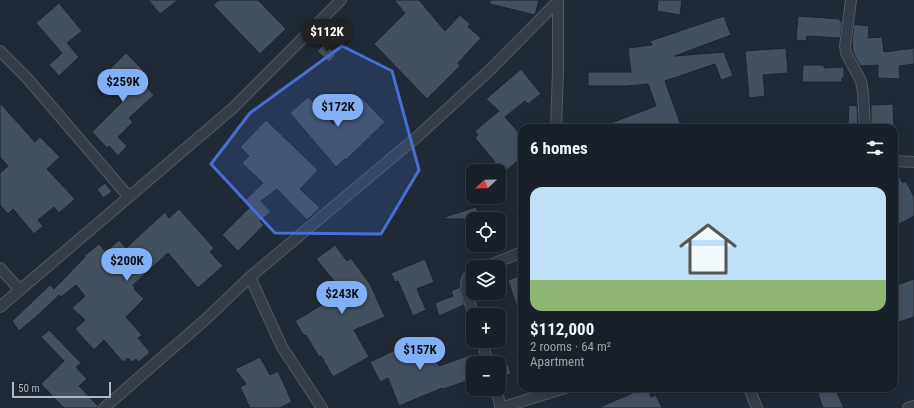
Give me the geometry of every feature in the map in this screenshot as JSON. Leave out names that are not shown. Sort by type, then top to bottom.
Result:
[{"type":"street","points":[[0,307],[233,108],[340,0]]},
{"type":"street","points":[[851,0],[845,46],[846,54],[861,81],[865,124]]},
{"type":"street","points":[[556,124],[558,1]]},
{"type":"street","points":[[104,408],[206,319],[250,277],[418,136],[491,69],[558,1]]},
{"type":"street","points":[[0,51],[27,78],[129,197]]},
{"type":"street","points":[[898,161],[914,162]]},
{"type":"street","points":[[502,260],[518,254]]},
{"type":"street","points":[[0,268],[20,290]]},
{"type":"street","points":[[250,277],[282,347],[322,408]]},
{"type":"street","points":[[466,277],[466,287]]},
{"type":"street","points":[[497,396],[500,408],[552,392]]},
{"type":"street","points":[[751,392],[757,408]]},
{"type":"street","points":[[908,408],[914,406]]},
{"type":"highlighted area","points":[[342,46],[392,71],[419,170],[381,234],[275,233],[211,164],[250,113]]},
{"type":"building","points":[[148,0],[178,0],[160,14]]},
{"type":"building","points":[[219,0],[258,0],[286,29],[260,54],[213,5]]},
{"type":"building","points":[[394,0],[419,0],[445,31],[460,15],[470,24],[468,27],[481,38],[458,63],[460,66],[427,99],[374,44],[405,13]]},
{"type":"building","points":[[490,0],[539,0],[535,15],[490,4]]},
{"type":"building","points":[[658,0],[682,0],[680,15],[657,11]]},
{"type":"building","points":[[59,3],[82,31],[67,43],[79,57],[59,76],[49,65],[62,53],[36,23]]},
{"type":"building","points":[[724,16],[731,35],[675,56],[724,52],[733,76],[721,80],[715,64],[665,81],[681,124],[608,124],[656,106],[648,84],[627,86],[588,86],[588,72],[631,72],[628,48],[652,45],[650,41]]},
{"type":"building","points":[[798,16],[840,19],[842,22],[840,38],[807,36],[806,41],[796,40]]},
{"type":"building","points":[[854,24],[869,26],[868,38],[882,37],[884,52],[914,48],[914,64],[899,66],[900,79],[878,78],[878,65],[860,66],[853,52],[852,42]]},
{"type":"building","points":[[325,43],[336,55],[329,62],[317,51]]},
{"type":"building","points":[[786,48],[788,73],[763,75],[765,96],[749,98],[745,51]]},
{"type":"building","points":[[126,53],[144,71],[138,77],[154,95],[129,118],[133,122],[118,137],[127,146],[118,156],[109,146],[107,148],[92,132],[126,98],[104,75]]},
{"type":"building","points":[[803,65],[824,65],[824,68],[844,67],[844,78],[842,78],[842,82],[802,82]]},
{"type":"building","points":[[521,69],[541,94],[528,104],[525,101],[505,117],[518,132],[518,160],[506,171],[506,164],[493,164],[495,162],[475,138],[478,135],[475,131],[499,111],[486,99]]},
{"type":"building","points":[[308,97],[333,124],[361,97],[385,122],[346,160],[345,159],[336,167],[290,113]]},
{"type":"building","points":[[0,103],[35,142],[40,137],[60,157],[47,169],[75,199],[59,213],[54,207],[38,220],[43,226],[34,234],[13,209],[8,214],[0,205],[0,173],[8,166],[0,157]]},
{"type":"building","points":[[893,104],[894,124],[871,124],[871,105]]},
{"type":"building","points":[[849,105],[857,106],[858,124],[848,124]]},
{"type":"building","points":[[266,120],[318,170],[300,189],[320,208],[307,220],[277,189],[261,201],[271,212],[260,221],[264,225],[238,251],[222,235],[251,206],[245,200],[263,183],[242,163],[249,156],[240,147]]},
{"type":"building","points":[[898,175],[903,183],[906,181],[914,197],[914,216],[898,225]]},
{"type":"building","points":[[105,183],[112,192],[103,198],[97,189]]},
{"type":"building","points":[[476,207],[478,212],[466,212],[466,225],[464,219],[446,219],[445,217]]},
{"type":"building","points":[[179,209],[214,248],[210,252],[223,266],[198,288],[168,253],[133,285],[135,288],[134,289],[144,299],[126,317],[142,335],[138,338],[150,352],[139,362],[136,359],[132,362],[128,358],[123,362],[104,340],[94,350],[75,329],[85,320],[72,308],[85,296],[76,285],[61,297],[59,295],[19,331],[12,321],[50,285],[54,289],[85,257],[84,256],[99,244],[106,252],[119,240],[126,248],[165,212],[169,218]]},
{"type":"building","points":[[335,245],[347,261],[351,258],[370,284],[385,317],[354,330],[369,357],[333,377],[321,356],[319,357],[306,335],[304,336],[295,321],[343,292],[316,259]]},
{"type":"building","points":[[425,259],[434,282],[417,289],[426,310],[413,316],[398,281],[395,282],[391,273]]},
{"type":"building","points":[[518,276],[518,311],[508,280]]},
{"type":"building","points":[[914,279],[914,317],[898,323],[898,285]]},
{"type":"building","points":[[460,287],[464,305],[439,316],[435,303],[453,296],[451,291]]},
{"type":"building","points":[[49,330],[81,363],[76,367],[87,379],[79,386],[98,406],[98,408],[64,408],[41,384],[64,361],[41,337]]},
{"type":"building","points":[[425,336],[439,366],[466,356],[466,381],[443,389],[442,388],[399,406],[388,378],[380,382],[370,362]]},
{"type":"building","points":[[260,357],[270,375],[278,371],[292,402],[279,408],[250,408],[240,387],[246,384],[235,369]]},
{"type":"building","points":[[508,364],[511,374],[506,376],[506,365]]},
{"type":"building","points":[[635,392],[649,392],[651,397],[656,395],[662,408],[598,408]]},
{"type":"building","points":[[817,392],[837,392],[844,408],[823,408]]}]
